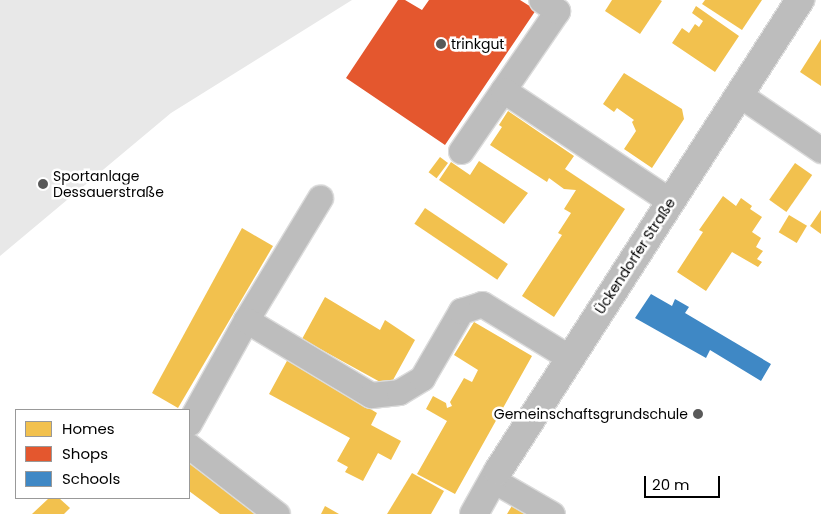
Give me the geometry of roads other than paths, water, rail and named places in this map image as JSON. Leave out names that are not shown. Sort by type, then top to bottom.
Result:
[{"type":"main road","name":"Ückendorfer Straße","points":[[474,514],[493,480],[570,358],[800,0]]},
{"type":"street","points":[[461,151],[557,11],[541,0]]},
{"type":"street","points":[[503,90],[670,201]]},
{"type":"street","points":[[740,95],[821,150]]},
{"type":"street","points":[[190,421],[246,320],[320,198]]},
{"type":"street","points":[[246,320],[371,395],[399,392],[422,378],[461,310],[482,304],[570,358]]},
{"type":"street","points":[[190,447],[277,514]]},
{"type":"street","points":[[493,480],[552,514]]},
{"type":"place","name":"trinkgut","points":[[441,44]]},
{"type":"place","name":"Sportanlage Dessauerstraße","points":[[43,184]]},
{"type":"place","name":"Gemeinschaftsgrundschule","points":[[698,414]]}]
